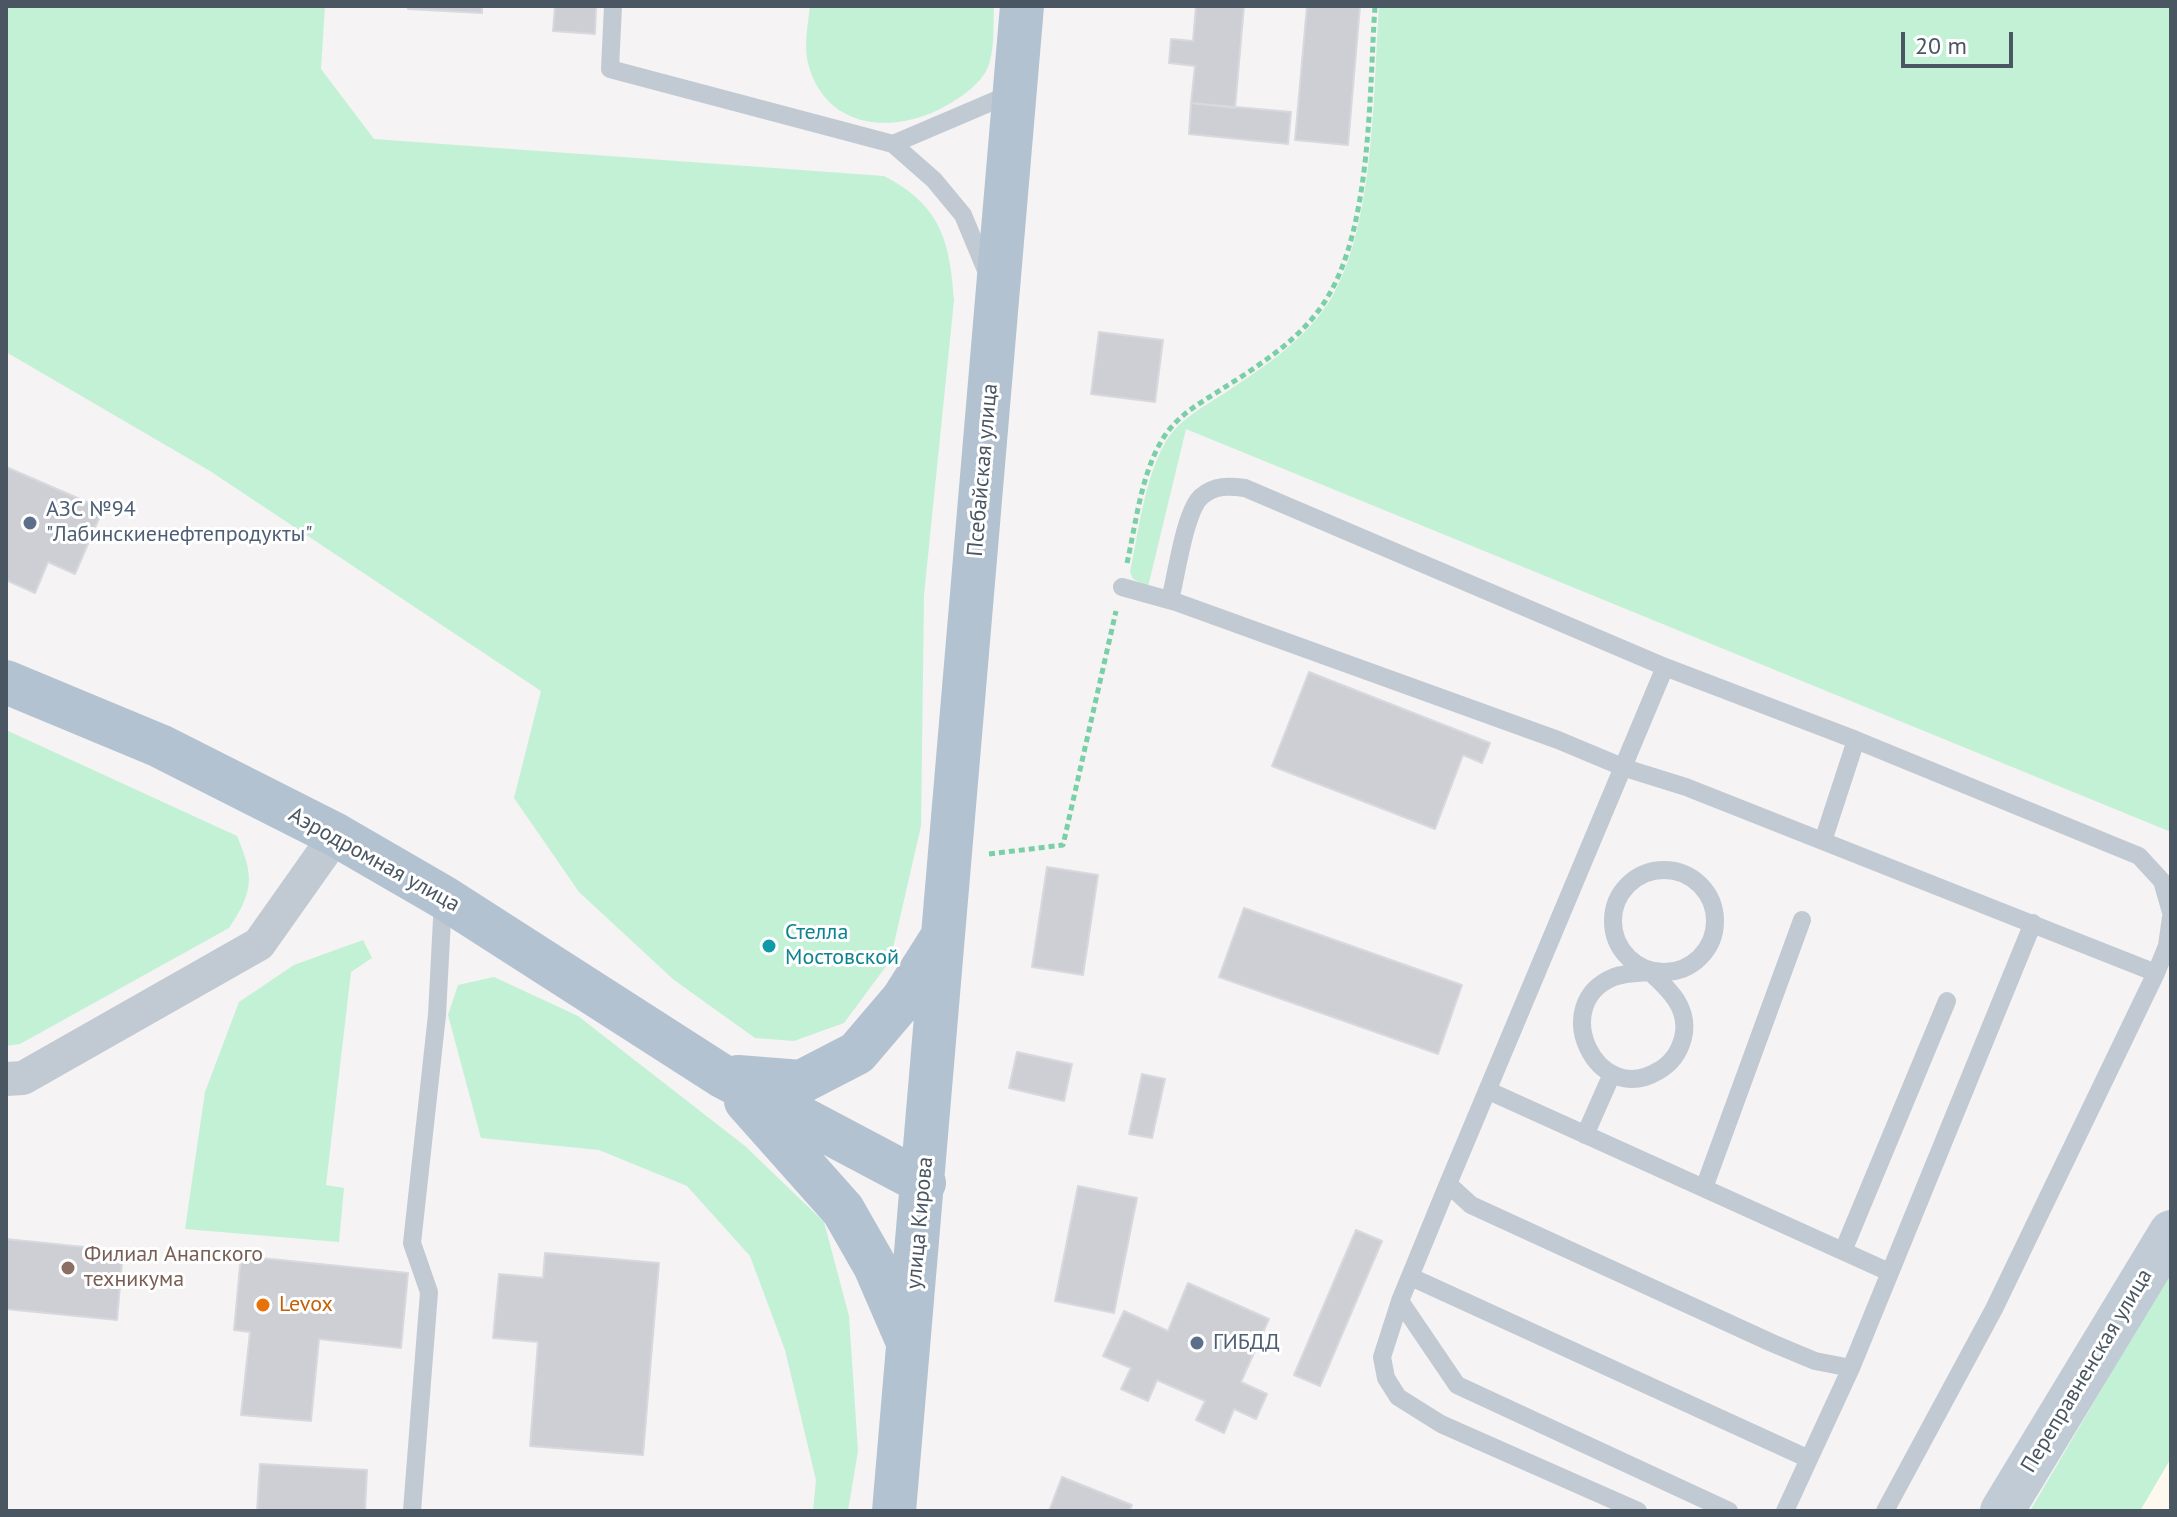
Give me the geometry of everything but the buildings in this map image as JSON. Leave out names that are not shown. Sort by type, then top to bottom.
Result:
[{"type":"main road","name":"Псебайская улица","points":[[944,934],[1022,6]]},
{"type":"main road","name":"Аэродромная улица","points":[[6,682],[160,746],[336,835],[443,897],[722,1076],[924,1183]]},
{"type":"main road","name":"Аэродромная улица","points":[[722,1076],[801,1082],[857,1053],[903,999],[944,934]]},
{"type":"main road","name":"улица Кирова","points":[[894,1511],[944,934]]},
{"type":"main road","name":"Аэродромная улица","points":[[722,1076],[843,1210],[875,1266],[909,1345]]},
{"type":"street","points":[[6,1079],[23,1078],[259,944],[336,835]]},
{"type":"street","name":"Переправненская улица","points":[[2002,1511],[2171,1232]]},
{"type":"lane","points":[[613,6],[610,69],[893,144],[934,180],[963,215],[997,296]]},
{"type":"lane","points":[[893,144],[1015,92]]},
{"type":"lane","points":[[1170,600],[1189,523],[1200,497],[1221,486],[1245,488],[1665,667],[1856,740],[2139,856],[2162,881],[2171,915],[2167,946],[2156,973],[1994,1309],[1885,1511]]},
{"type":"lane","points":[[1122,587],[1170,600],[1558,740],[1625,768],[1686,787],[2156,973]]},
{"type":"lane","points":[[1638,1511],[1441,1424],[1398,1397],[1386,1378],[1382,1357],[1400,1301],[1665,667]]},
{"type":"lane","points":[[1823,841],[1856,740]]},
{"type":"lane","points":[[1650,972],[1614,977],[1598,987],[1585,1004],[1581,1021],[1582,1039],[1589,1055],[1612,1074],[1634,1079],[1652,1075],[1667,1066],[1680,1049],[1685,1029],[1681,1006],[1650,972],[1634,965],[1623,953],[1613,932],[1614,905],[1627,885],[1638,876],[1656,870],[1675,870],[1692,878],[1708,892],[1715,913],[1714,939],[1699,961],[1676,972],[1650,972]]},
{"type":"lane","points":[[412,1511],[429,1292],[412,1243],[437,1015],[443,897]]},
{"type":"lane","points":[[1704,1188],[1802,920]]},
{"type":"lane","points":[[1785,1511],[1851,1368],[2033,923]]},
{"type":"lane","points":[[1843,1251],[1947,1001]]},
{"type":"lane","points":[[1585,1135],[1612,1074]]},
{"type":"lane","points":[[1489,1091],[1889,1272]]},
{"type":"lane","points":[[1448,1184],[1471,1205],[1772,1343],[1815,1361],[1851,1368]]},
{"type":"lane","points":[[1411,1277],[1809,1459]]},
{"type":"lane","points":[[1400,1301],[1457,1385],[1729,1511]]},
{"type":"shaded area","points":[[2171,1458],[2171,1511],[2140,1511]]},
{"type":"green space","points":[[6,6],[325,6],[321,69],[374,139],[884,176],[903,187],[930,212],[945,242],[954,300],[924,595],[921,826],[890,961],[844,1023],[794,1041],[755,1038],[674,980],[579,892],[514,798],[541,691],[210,471],[6,352]]},
{"type":"green space","points":[[810,6],[994,6],[993,45],[988,67],[973,87],[960,97],[919,118],[880,123],[862,120],[830,102],[818,87],[806,52]]},
{"type":"green space","points":[[1379,6],[2171,6],[2171,832],[1186,429],[1148,587],[1133,579],[1130,572],[1147,489],[1170,435],[1192,415],[1255,373],[1298,339],[1332,297],[1346,266],[1357,232],[1369,156]]},
{"type":"green space","points":[[6,730],[237,836],[249,873],[249,883],[243,904],[229,928],[20,1044],[6,1046]]},
{"type":"green space","points":[[363,940],[372,958],[351,972],[326,1185],[344,1188],[339,1242],[185,1229],[205,1092],[239,1002],[294,965]]},
{"type":"green space","points":[[494,977],[578,1016],[745,1146],[824,1222],[849,1316],[858,1451],[848,1511],[813,1511],[816,1480],[785,1350],[750,1256],[687,1186],[599,1150],[481,1138],[448,1015],[458,985]]},
{"type":"green space","points":[[2171,1271],[2171,1458],[2140,1511],[2030,1511]]},
{"type":"place","name":"АЗС №94 \"Лабинскиенефтепродукты\"","points":[[30,523]]},
{"type":"place","name":"Стелла Мостовской","points":[[769,946]]},
{"type":"place","name":"Филиал Анапского техникума","points":[[68,1268]]},
{"type":"place","name":"Levox","points":[[263,1305]]},
{"type":"place","name":"ГИБДД","points":[[1197,1343]]}]
